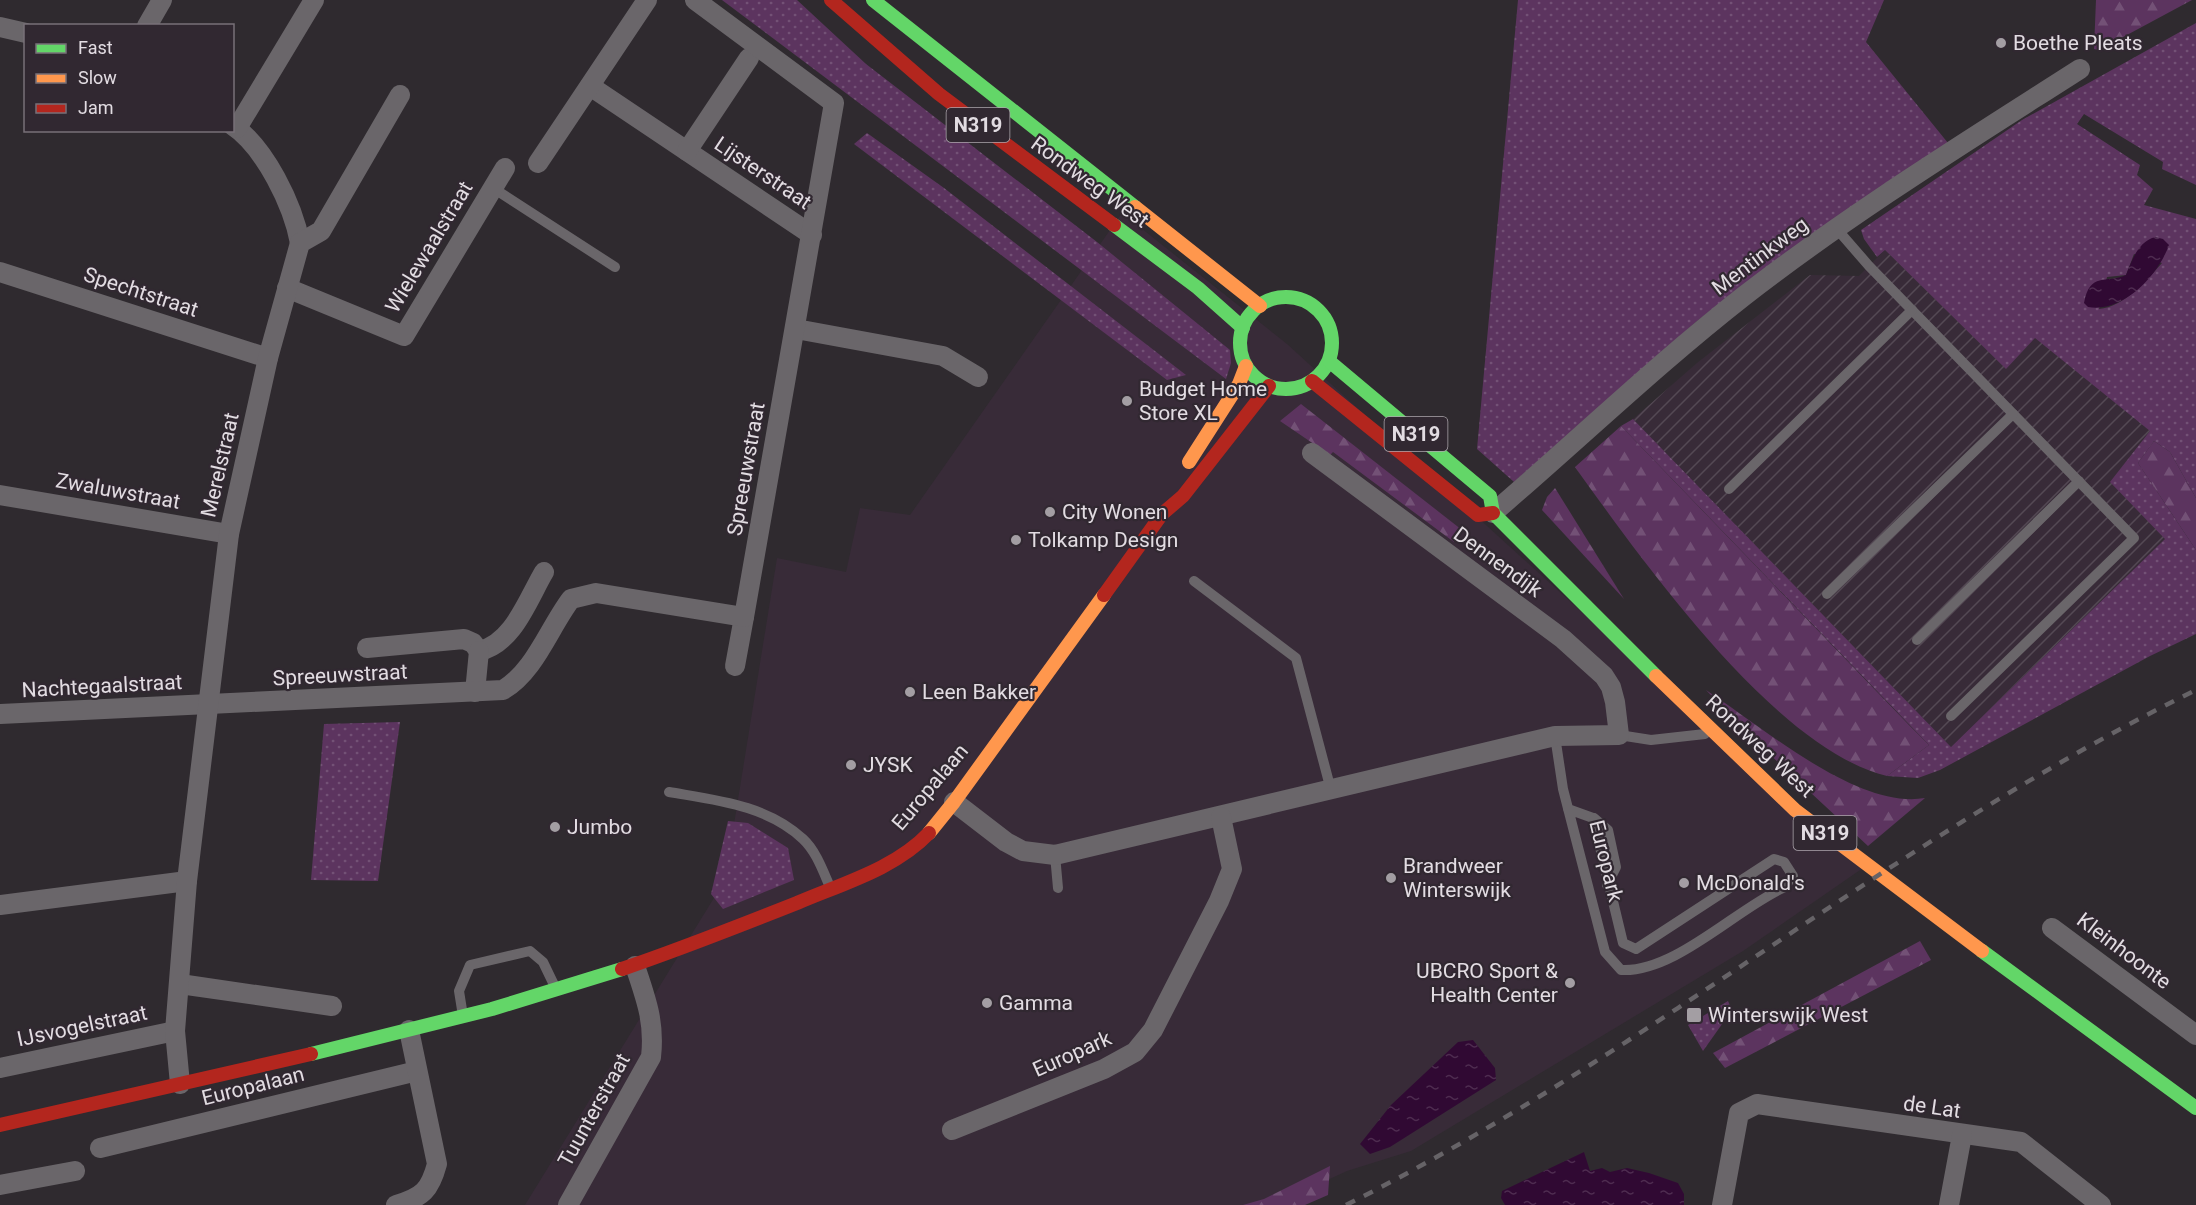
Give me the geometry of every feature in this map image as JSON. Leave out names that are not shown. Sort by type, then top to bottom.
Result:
[{"type":"main road","name":"Rondweg West","points":[[831,0],[874,41],[993,137],[1133,239],[1219,306],[1243,328]]},
{"type":"main road","name":"Rondweg West","points":[[873,0],[1260,306]]},
{"type":"main road","points":[[1288,297],[1302,300],[1315,307],[1325,318],[1331,332],[1332,346],[1329,361],[1312,381],[1299,388],[1284,389],[1269,386],[1257,380],[1246,366],[1240,342],[1243,328],[1260,306],[1288,297]]},
{"type":"main road","name":"Rondweg West","points":[[1329,361],[1490,496],[1493,513],[1713,733],[1795,810],[1877,874],[2196,1108]]},
{"type":"main road","name":"Europalaan","points":[[0,1125],[409,1030],[557,992],[716,938],[887,864],[916,845],[954,801],[1162,514],[1172,490],[1239,384],[1246,366]]},
{"type":"main road","name":"Rondweg West","points":[[1312,381],[1478,514],[1493,513]]},
{"type":"main road","name":"Europalaan","points":[[1162,514],[1183,496],[1269,386]]},
{"type":"street","points":[[148,24],[162,0]]},
{"type":"street","points":[[314,0],[235,126],[273,170],[297,225],[300,243],[321,231],[400,95]]},
{"type":"street","points":[[538,163],[647,0]]},
{"type":"street","name":"Spreeuwstraat","points":[[695,0],[834,103],[735,666]]},
{"type":"street","points":[[0,27],[24,33]]},
{"type":"street","name":"Lijsterstraat","points":[[687,151],[749,58]]},
{"type":"street","name":"Mentinkweg","points":[[1493,513],[1662,362],[1745,295],[1836,228],[2080,69]]},
{"type":"street","name":"Lijsterstraat","points":[[590,86],[812,235]]},
{"type":"street","name":"Wielewaalstraat","points":[[287,288],[404,336],[505,168]]},
{"type":"street","name":"Merelstraat","points":[[187,881],[206,705],[229,534],[268,358],[300,243]]},
{"type":"street","name":"Spechtstraat","points":[[0,272],[268,358]]},
{"type":"street","points":[[796,329],[943,356],[978,377]]},
{"type":"street","name":"Dennendijk","points":[[1312,453],[1563,639],[1604,676],[1616,702],[1619,735]]},
{"type":"street","name":"Zwaluwstraat","points":[[0,495],[229,534]]},
{"type":"street","points":[[476,692],[479,651],[492,649],[504,639],[544,572]]},
{"type":"street","name":"Spreeuwstraat","points":[[206,705],[503,690],[516,682],[571,599],[596,593],[744,617]]},
{"type":"street","name":"Spreeuwstraat","points":[[367,648],[464,639],[473,643],[479,651]]},
{"type":"street","points":[[504,639],[534,656]]},
{"type":"street","name":"Nachtegaalstraat","points":[[0,714],[206,705]]},
{"type":"street","points":[[954,801],[1006,842],[1023,851],[1055,855],[1555,736],[1619,735]]},
{"type":"street","name":"Europark","points":[[952,1130],[1104,1069],[1135,1052],[1153,1030],[1219,901],[1232,868],[1221,817]]},
{"type":"street","points":[[0,905],[187,881]]},
{"type":"street","name":"IJsvogelstraat","points":[[180,1084],[175,1031],[187,881]]},
{"type":"street","name":"Kleinhoonte","points":[[2052,927],[2196,1035]]},
{"type":"street","name":"Tuunterstraat","points":[[568,1205],[651,1057],[653,1033],[650,1011],[635,966]]},
{"type":"street","points":[[180,984],[332,1006]]},
{"type":"street","points":[[396,1205],[417,1199],[432,1184],[437,1164],[409,1030]]},
{"type":"street","name":"IJsvogelstraat","points":[[0,1068],[175,1031]]},
{"type":"street","name":"Europalaan","points":[[100,1148],[417,1071]]},
{"type":"street","name":"de Lat","points":[[1722,1205],[1739,1113],[1757,1104],[1962,1136],[2021,1142],[2101,1205]]},
{"type":"street","points":[[1949,1205],[1962,1136]]},
{"type":"street","points":[[0,1185],[75,1171]]},
{"type":"lane","points":[[493,188],[615,267]]},
{"type":"lane","points":[[1836,228],[1912,310],[2134,538],[1951,716]]},
{"type":"lane","points":[[1728,489],[1912,310]]},
{"type":"lane","points":[[1827,594],[2013,414]]},
{"type":"lane","points":[[1917,640],[2079,481]]},
{"type":"lane","points":[[1194,581],[1296,658],[1332,790]]},
{"type":"lane","points":[[1619,735],[1651,740],[1713,733]]},
{"type":"lane","name":"Europark","points":[[1555,736],[1568,809],[1605,952],[1621,970],[1634,971],[1664,961],[1778,890],[1793,876],[1784,862],[1774,859],[1636,949],[1623,943],[1607,885],[1593,818],[1568,809]]},
{"type":"lane","points":[[669,792],[746,807],[781,822],[804,840],[819,862],[830,888]]},
{"type":"lane","points":[[1055,855],[1058,888]]},
{"type":"lane","points":[[463,1016],[459,991],[470,965],[530,951],[543,962],[557,992]]},
{"type":"shaded area","points":[[1122,213],[1287,344],[1863,868],[1743,951],[1411,1151],[1347,1171],[1273,1205],[525,1205],[725,880],[777,558],[846,572],[860,508],[910,515]]},
{"type":"shaded area","points":[[1885,250],[2006,368],[2035,337],[2151,431],[2165,539],[1951,747],[1633,419],[1697,363],[1810,275],[1859,276]]},
{"type":"green space","points":[[722,0],[797,0],[866,64],[1097,242],[1230,350],[1231,363],[1226,379]]},
{"type":"green space","points":[[1518,0],[1884,0],[1866,42],[1948,143],[1750,280],[1697,321],[1514,482],[1477,449]]},
{"type":"green space","points":[[2096,0],[2192,0],[2099,50],[2094,49]]},
{"type":"green space","points":[[2196,23],[2196,185],[2162,169],[2163,162],[2084,114],[2077,124],[2140,165],[2137,175],[2153,189],[2144,205],[2196,219],[2196,498],[2170,452],[2154,441],[2138,463],[2196,550],[2196,634],[2150,656],[1940,770],[1918,778],[1887,776],[1929,745],[1621,426],[1633,419],[1951,747],[2165,539],[2110,482],[2150,431],[2035,338],[2006,369],[1885,250],[1877,257],[1864,239],[1861,230],[2022,120]],"holes":[[[2134,254],[2162,263],[2142,285],[2126,298],[2117,304],[2099,309],[2107,277],[2126,275]]]},
{"type":"green space","points":[[867,133],[944,188],[1186,375],[1167,380],[854,144]]},
{"type":"green space","points":[[1301,404],[1462,530],[1454,542],[1333,452],[1330,455],[1280,421]]},
{"type":"green space","points":[[1621,426],[1929,745],[1887,776],[1844,759],[1800,729],[1757,691],[1674,599],[1575,467]]},
{"type":"green space","points":[[2154,441],[2170,452],[2196,498],[2196,550],[2138,463]]},
{"type":"green space","points":[[1555,488],[1624,599],[1542,510],[1547,497]]},
{"type":"green space","points":[[1706,690],[1781,743],[1840,778],[1870,791],[1898,798],[1925,798],[1868,846],[1751,737]]},
{"type":"green space","points":[[400,722],[378,881],[311,880],[324,724]]},
{"type":"green space","points":[[728,821],[748,823],[788,848],[794,880],[723,909],[711,894]]},
{"type":"green space","points":[[1920,941],[1931,960],[1725,1068],[1713,1053]]},
{"type":"green space","points":[[1728,1001],[1732,1010],[1703,1051],[1688,1025]]},
{"type":"green space","points":[[1330,1166],[1328,1195],[1305,1205],[1243,1205],[1264,1199]]},
{"type":"water","points":[[2155,237],[2163,239],[2169,245],[2157,269],[2138,290],[2114,304],[2088,307],[2084,303],[2090,286],[2100,280],[2126,275],[2140,247]]},
{"type":"water","points":[[1473,1040],[1495,1068],[1496,1080],[1390,1147],[1370,1154],[1360,1144],[1391,1105],[1458,1042]]},
{"type":"water","points":[[1584,1152],[1590,1171],[1602,1168],[1610,1172],[1627,1168],[1678,1183],[1684,1194],[1684,1205],[1505,1205],[1501,1198],[1502,1191]]},
{"type":"railway","points":[[1346,1205],[1456,1146],[1562,1082],[1979,812],[2086,748],[2196,690]]},
{"type":"traffic: fast","points":[[873,0],[1135,207]]},
{"type":"traffic: fast","points":[[1114,225],[1198,288],[1243,328]]},
{"type":"traffic: fast","points":[[1286,297],[1303,301],[1318,311],[1328,326],[1332,343],[1328,360],[1318,375],[1303,385],[1286,389],[1269,385],[1254,375],[1244,360],[1240,343],[1244,326],[1254,311],[1269,301],[1286,297]]},
{"type":"traffic: fast","points":[[1329,361],[1490,496],[1493,513],[1656,676]]},
{"type":"traffic: fast","points":[[1982,951],[2196,1108]]},
{"type":"traffic: fast","points":[[311,1054],[492,1009],[622,969]]},
{"type":"traffic: slow","points":[[1135,207],[1260,306]]},
{"type":"traffic: slow","points":[[1189,462],[1239,384],[1246,366]]},
{"type":"traffic: slow","points":[[929,833],[1104,595]]},
{"type":"traffic: slow","points":[[1656,676],[1795,810],[1982,951]]},
{"type":"traffic: jam","points":[[831,0],[939,94],[1114,225]]},
{"type":"traffic: jam","points":[[1312,381],[1478,515],[1493,513]]},
{"type":"traffic: jam","points":[[1104,595],[1162,514],[1183,496],[1269,386]]},
{"type":"traffic: jam","points":[[622,969],[732,929],[867,874],[900,856],[929,833]]},
{"type":"traffic: jam","points":[[0,1125],[311,1054]]},
{"type":"place","name":"Boethe Pleats","points":[[2001,43]]},
{"type":"place","name":"Budget Home Store XL","points":[[1127,401]]},
{"type":"place","name":"City Wonen","points":[[1050,512]]},
{"type":"place","name":"Tolkamp Design","points":[[1016,540]]},
{"type":"place","name":"Leen Bakker","points":[[910,692]]},
{"type":"place","name":"JYSK","points":[[851,765]]},
{"type":"place","name":"Jumbo","points":[[555,827]]},
{"type":"place","name":"Brandweer Winterswijk","points":[[1391,878]]},
{"type":"place","name":"McDonald's","points":[[1684,883]]},
{"type":"place","name":"UBCRO Sport & Health Center","points":[[1570,983]]},
{"type":"place","name":"Gamma","points":[[987,1003]]},
{"type":"place","name":"Winterswijk West","points":[[1694,1015]]}]
